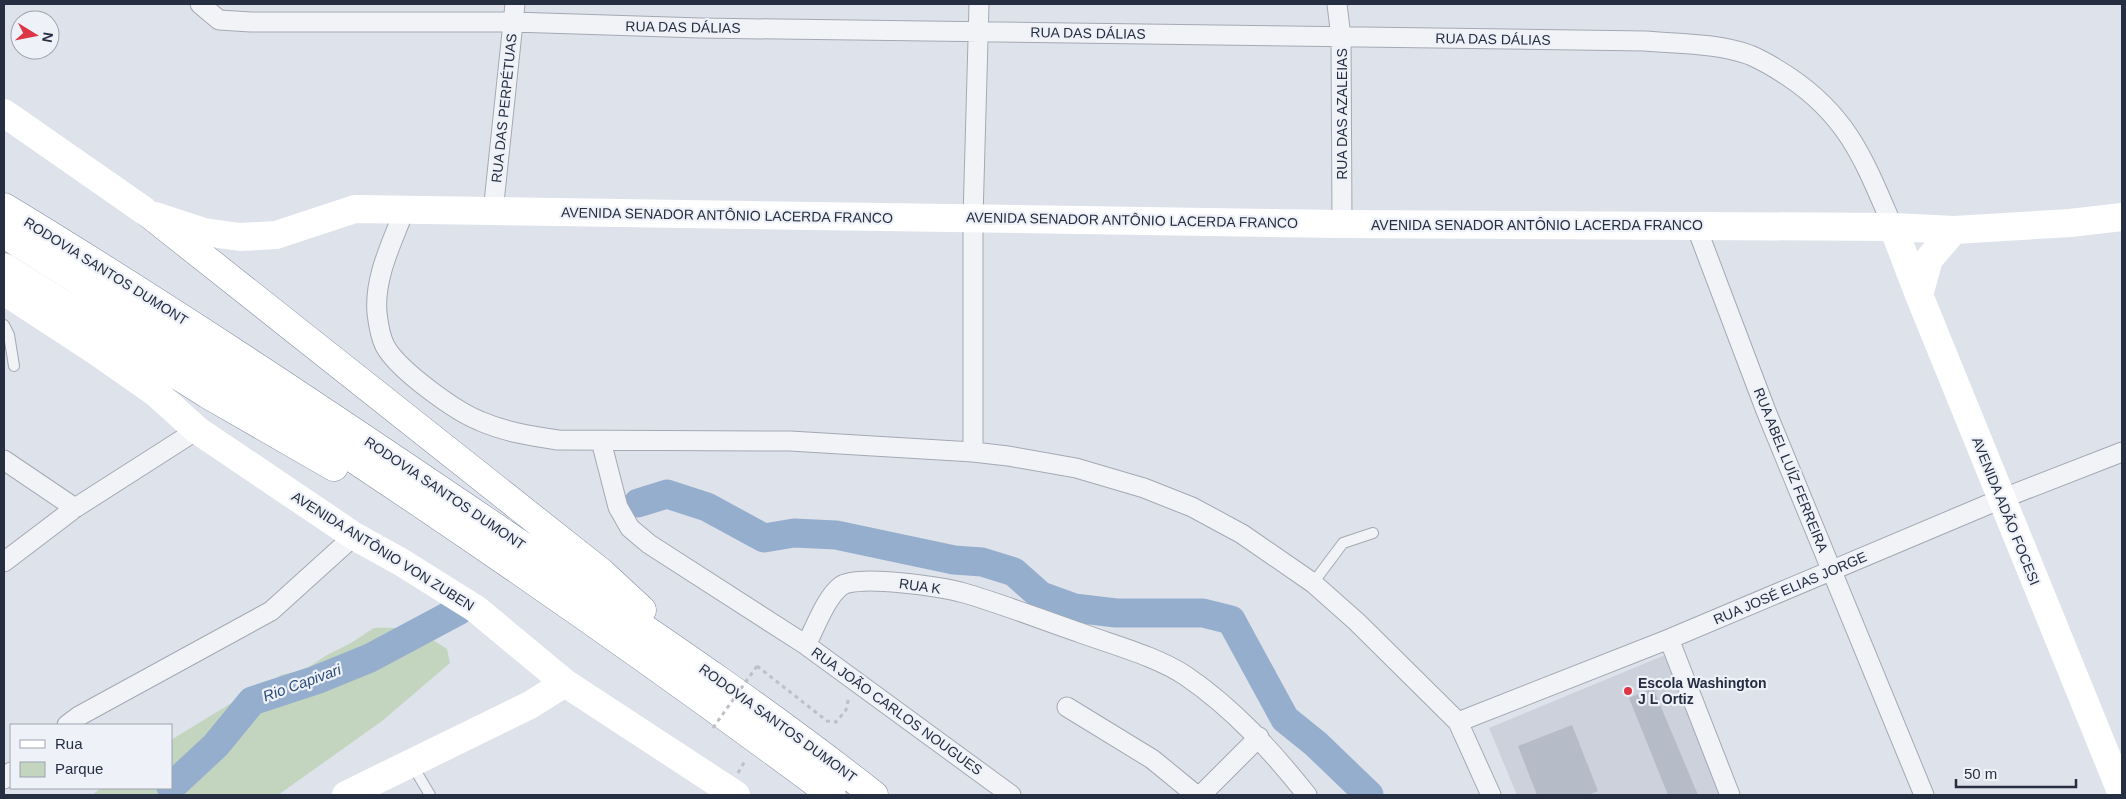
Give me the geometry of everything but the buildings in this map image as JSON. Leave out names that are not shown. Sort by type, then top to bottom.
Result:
[{"type":"main road","points":[[4,113],[149,214],[601,572],[719,679]]},
{"type":"main road","name":"RODOVIA SANTOS DUMONT","points":[[4,207],[144,294],[335,419],[719,679],[807,742],[874,795]]},
{"type":"main road","name":"AVENIDA SENADOR ANTÔNIO LACERDA FRANCO","points":[[149,214],[204,232],[240,237],[276,235],[331,215],[355,209],[1342,224],[1894,227],[1954,230],[2070,223],[2122,216]]},
{"type":"main road","name":"AVENIDA ADÃO FOCESI","points":[[1894,227],[1918,295],[2122,794]]},
{"type":"main road","points":[[1918,295],[1929,259],[1954,230]]},
{"type":"main road","name":"RODOVIA SANTOS DUMONT","points":[[4,234],[220,371],[489,550],[707,702],[832,795]]},
{"type":"main road","points":[[4,267],[207,394],[344,473],[382,498],[489,550]]},
{"type":"main road","name":"AVENIDA ANTÔNIO VON ZUBEN","points":[[4,291],[156,393],[197,430],[354,536],[401,562],[476,609],[565,683],[732,792]]},
{"type":"main road","points":[[346,795],[530,705],[565,683]]},
{"type":"street","name":"RUA DAS DÁLIAS","points":[[200,4],[219,20],[251,22],[514,13],[700,28],[1644,41],[1708,46],[1749,55],[1772,66],[1824,103],[1842,124],[1865,163],[1894,227]]},
{"type":"street","points":[[973,452],[973,218],[979,4]]},
{"type":"street","name":"RUA DAS AZALEIAS","points":[[1337,4],[1341,37],[1342,224]]},
{"type":"street","name":"RUA DAS PERPÉTUAS","points":[[493,212],[514,13]]},
{"type":"street","points":[[404,211],[379,278],[377,313],[385,346],[400,365],[426,388],[479,421],[524,435],[558,440],[790,441],[973,452],[1076,468],[1144,488],[1192,507],[1242,534],[1313,583],[1357,622],[1458,722],[1491,795]]},
{"type":"street","name":"RUA ABEL LUÍZ FERREIRA","points":[[1696,226],[1766,411],[1924,795]]},
{"type":"street","points":[[4,562],[75,508],[197,430]]},
{"type":"street","points":[[601,440],[618,507],[630,528],[648,544],[806,645]]},
{"type":"street","name":"RUA JOSÉ ELIAS JORGE","points":[[1458,722],[1669,639],[2001,499],[2122,452]]},
{"type":"street","points":[[4,460],[75,508]]},
{"type":"street","points":[[68,724],[79,716],[271,611],[354,536]]},
{"type":"street","name":"RUA K","points":[[806,645],[832,596],[841,586],[852,582],[874,580],[962,592],[1141,654],[1184,675],[1220,700],[1258,737],[1307,795]]},
{"type":"street","points":[[1669,639],[1730,795]]},
{"type":"street","name":"RUA JOÃO CARLOS NOUGUES","points":[[806,645],[1011,795]]},
{"type":"street","points":[[1067,707],[1152,759],[1196,795]]},
{"type":"street","points":[[1201,795],[1258,737]]},
{"type":"lane","points":[[4,325],[9,335],[14,366]]},
{"type":"lane","points":[[1313,583],[1343,543],[1373,533]]},
{"type":"lane","points":[[410,763],[430,795]]},
{"type":"path","points":[[720,734],[713,728],[757,666],[827,721],[836,722],[846,710],[852,678]]},
{"type":"path","points":[[732,792],[748,756]]},
{"type":"shaded area","name":"Escola Washington J L Ortiz","points":[[1665,655],[1720,795],[1517,795],[1489,728]]},
{"type":"green space","points":[[374,628],[405,629],[421,634],[447,649],[450,663],[382,721],[278,795],[92,795],[100,789],[172,789],[172,739],[281,675],[304,670],[327,655],[351,643]]},
{"type":"waterway","points":[[638,503],[667,494],[707,507],[764,538],[794,533],[836,535],[954,560],[982,562],[1014,572],[1041,596],[1074,608],[1116,613],[1203,613],[1231,620],[1285,719],[1316,744],[1369,795]]},
{"type":"waterway","name":"Rio Capivari","points":[[172,786],[216,745],[252,701],[316,680],[370,658],[458,611]]},
{"type":"place","name":"Escola Washington J L Ortiz","points":[[1628,691]]}]
